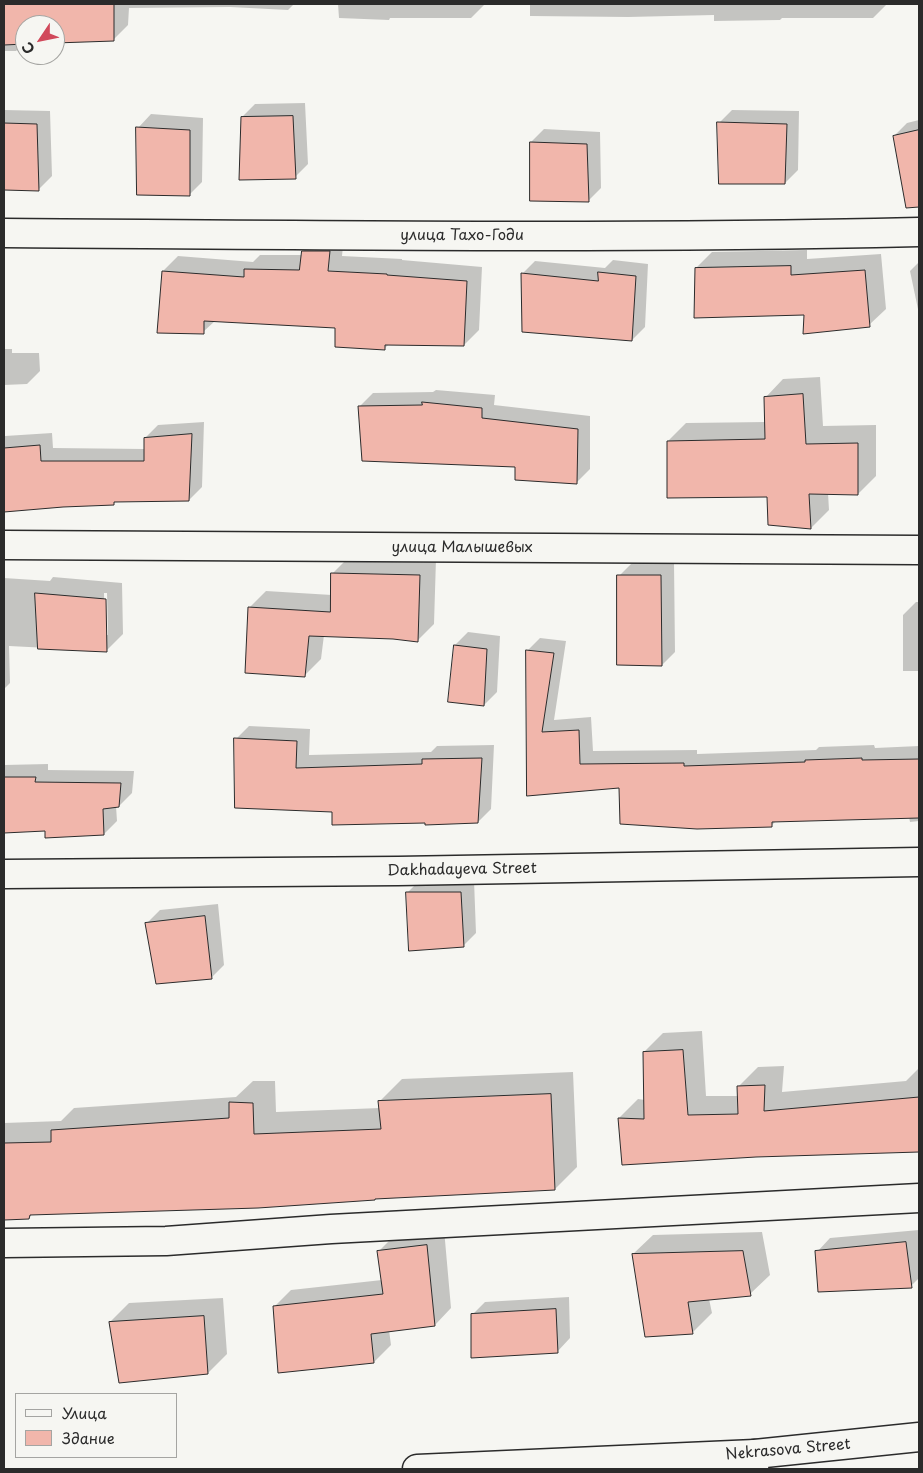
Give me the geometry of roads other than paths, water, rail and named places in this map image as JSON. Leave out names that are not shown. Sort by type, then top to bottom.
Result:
[{"type":"street","name":"улица Тахо-Годи","points":[[4,233],[377,236],[797,235],[919,232]]},
{"type":"street","name":"улица Малышевых","points":[[4,545],[919,550]]},
{"type":"street","name":"Dakhadayeva Street","points":[[4,874],[408,871],[919,862]]},
{"type":"street","points":[[4,1243],[166,1241],[330,1229],[919,1198]]},
{"type":"street","name":"Nekrasova Street","points":[[417,1469],[755,1462],[919,1437]]}]
